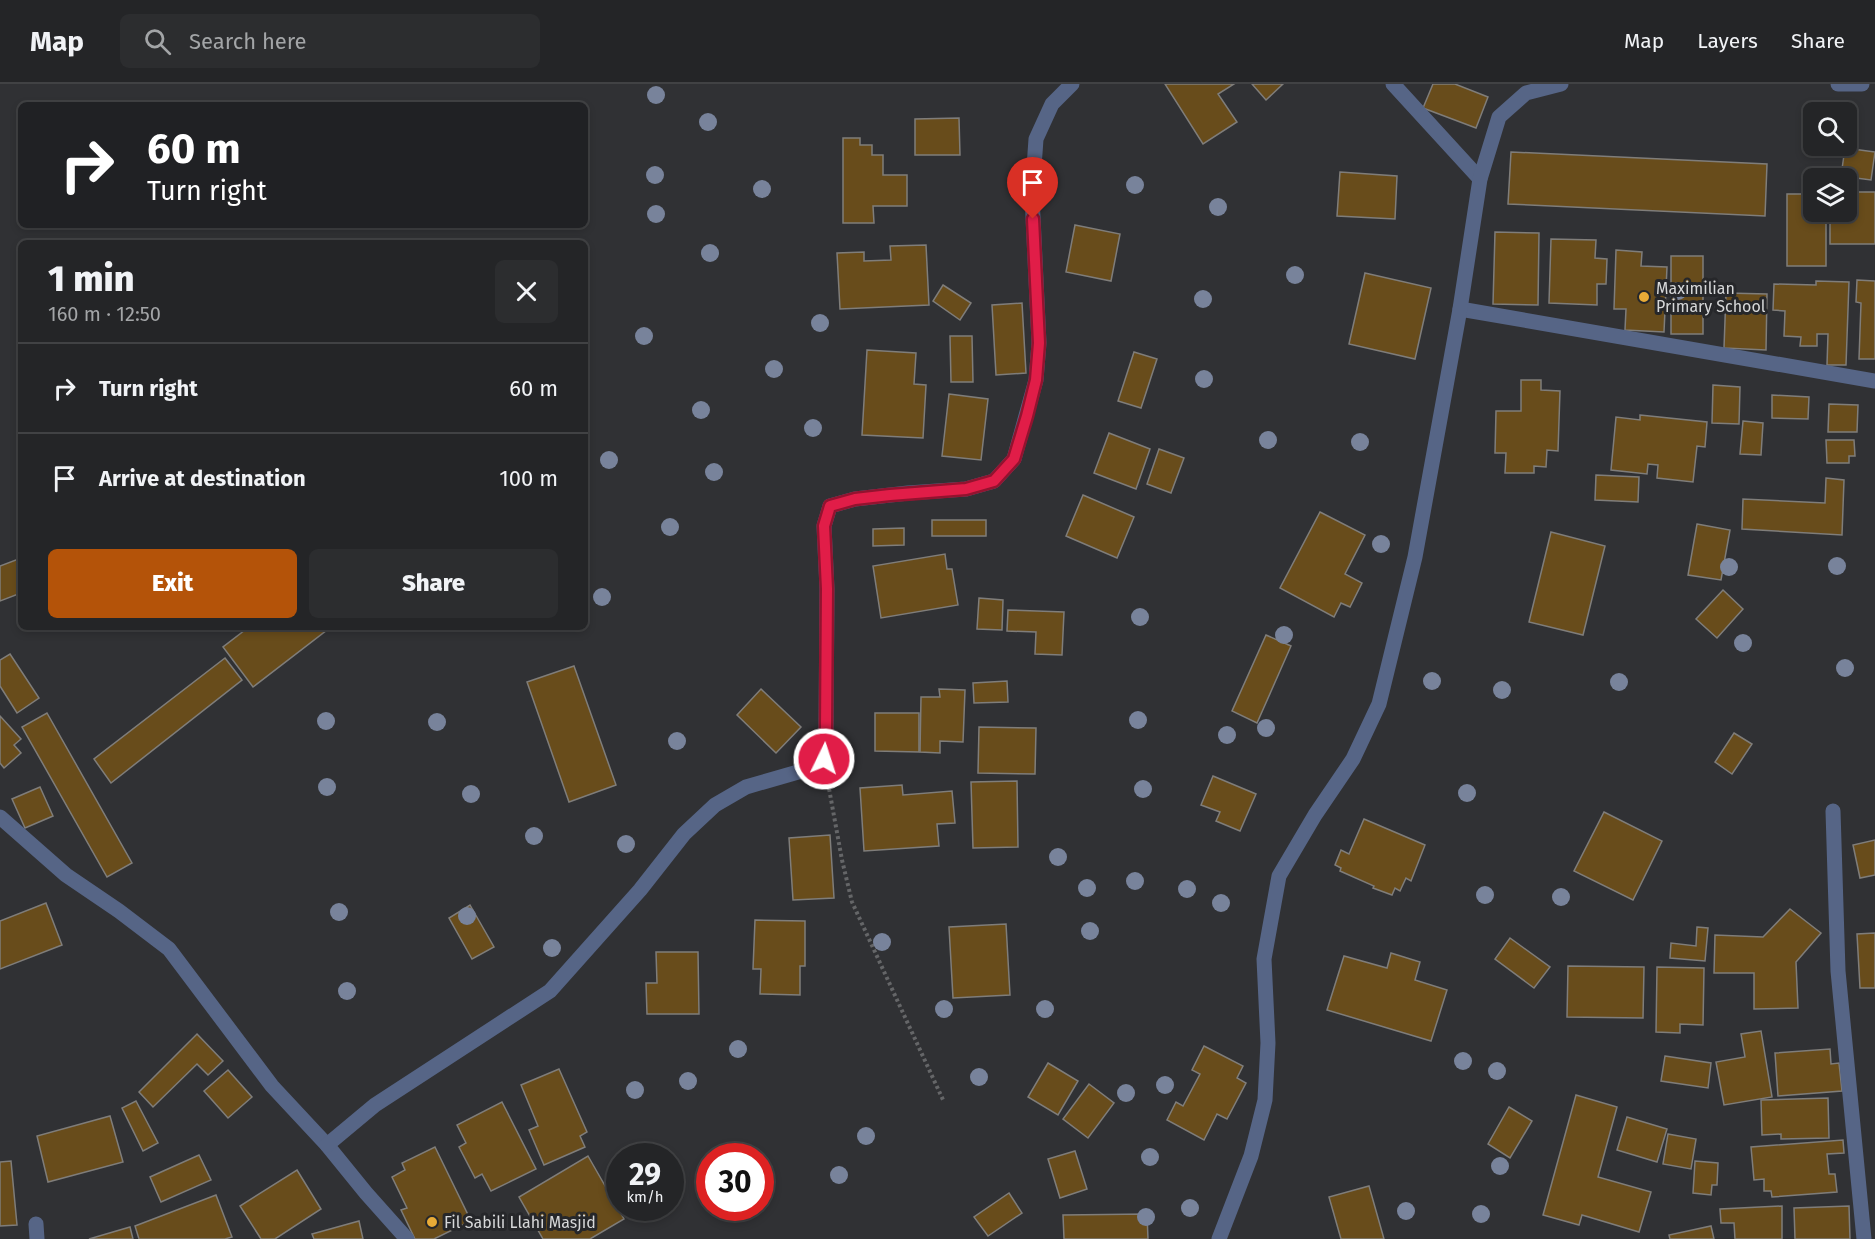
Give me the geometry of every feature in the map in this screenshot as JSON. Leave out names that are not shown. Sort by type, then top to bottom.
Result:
[{"type":"street","points":[[327,1145],[375,1105],[550,991],[640,890],[684,834],[715,805],[746,787],[805,770],[824,759],[827,589],[824,526],[830,506],[855,499],[966,489],[994,481],[1014,459],[1036,380],[1039,343],[1032,196],[1036,139],[1052,104],[1072,84]]},
{"type":"street","points":[[1393,84],[1480,179]]},
{"type":"street","points":[[1219,1239],[1251,1156],[1265,1100],[1268,1043],[1264,959],[1279,876],[1353,759],[1379,704],[1415,557],[1460,309],[1480,179],[1499,117],[1526,93],[1561,84]]},
{"type":"street","points":[[1838,84],[1862,84]]},
{"type":"street","points":[[1460,309],[1875,381]]},
{"type":"street","points":[[1833,811],[1838,971],[1864,1239]]},
{"type":"street","points":[[0,817],[66,875],[119,910],[168,950],[272,1086],[327,1145],[407,1239]]},
{"type":"path","points":[[824,759],[852,902],[944,1102]]},
{"type":"building","points":[[1165,84],[1234,84],[1218,94],[1237,122],[1203,144]]},
{"type":"building","points":[[1252,84],[1283,84],[1266,100]]},
{"type":"building","points":[[1433,84],[1455,84],[1488,97],[1476,128],[1423,108]]},
{"type":"building","points":[[959,118],[960,155],[915,155],[915,119]]},
{"type":"building","points":[[843,138],[860,138],[860,145],[872,145],[872,155],[883,155],[883,175],[907,175],[907,206],[873,206],[874,223],[843,223]]},
{"type":"building","points":[[1857,150],[1875,152],[1871,180],[1857,178],[1857,168],[1842,168],[1844,156],[1857,156]]},
{"type":"building","points":[[1511,152],[1767,164],[1765,216],[1508,204]]},
{"type":"building","points":[[1340,172],[1397,176],[1395,219],[1337,216]]},
{"type":"building","points":[[1857,192],[1875,192],[1875,244],[1830,244],[1830,222],[1857,222]]},
{"type":"building","points":[[1787,194],[1803,194],[1803,222],[1826,222],[1826,266],[1787,266]]},
{"type":"building","points":[[1075,225],[1120,234],[1111,281],[1066,272]]},
{"type":"building","points":[[1495,232],[1539,233],[1538,305],[1493,304]]},
{"type":"building","points":[[1551,239],[1596,240],[1595,258],[1607,259],[1606,284],[1597,284],[1597,305],[1549,303]]},
{"type":"building","points":[[926,245],[929,305],[840,309],[837,253],[864,252],[864,261],[891,260],[890,246]]},
{"type":"building","points":[[1616,250],[1642,252],[1641,266],[1667,267],[1664,332],[1625,330],[1626,309],[1614,309]]},
{"type":"building","points":[[1671,256],[1703,256],[1703,334],[1671,334]]},
{"type":"building","points":[[1365,273],[1431,288],[1415,359],[1349,344]]},
{"type":"building","points":[[1857,280],[1875,281],[1875,359],[1859,359],[1861,303],[1856,302]]},
{"type":"building","points":[[1816,281],[1849,282],[1846,365],[1827,365],[1828,334],[1817,334],[1817,346],[1800,346],[1801,337],[1784,336],[1785,311],[1773,310],[1774,284],[1816,285]]},
{"type":"building","points":[[943,285],[971,303],[960,320],[933,301]]},
{"type":"building","points":[[1726,293],[1767,294],[1766,350],[1724,348]]},
{"type":"building","points":[[1022,303],[1026,373],[996,375],[992,305]]},
{"type":"building","points":[[950,336],[972,336],[973,382],[951,382]]},
{"type":"building","points":[[867,350],[916,353],[914,384],[926,385],[923,438],[862,435]]},
{"type":"building","points":[[1134,352],[1157,359],[1141,408],[1118,401]]},
{"type":"building","points":[[1521,380],[1541,380],[1541,390],[1560,391],[1558,451],[1547,450],[1546,467],[1534,466],[1534,473],[1505,473],[1506,453],[1495,453],[1496,411],[1521,411]]},
{"type":"building","points":[[1713,385],[1740,387],[1739,424],[1712,423]]},
{"type":"building","points":[[949,394],[988,399],[981,460],[942,456]]},
{"type":"building","points":[[1772,395],[1809,397],[1808,419],[1772,418]]},
{"type":"building","points":[[1829,404],[1858,405],[1857,432],[1828,432]]},
{"type":"building","points":[[1640,415],[1707,422],[1705,447],[1697,446],[1693,482],[1657,478],[1658,465],[1648,464],[1647,474],[1611,470],[1616,417],[1640,420]]},
{"type":"building","points":[[1743,421],[1763,423],[1761,455],[1740,454]]},
{"type":"building","points":[[1109,433],[1150,449],[1136,489],[1094,473]]},
{"type":"building","points":[[1826,440],[1854,440],[1855,456],[1849,456],[1849,463],[1827,463]]},
{"type":"building","points":[[1159,449],[1184,458],[1171,493],[1147,484]]},
{"type":"building","points":[[1596,475],[1639,477],[1638,502],[1595,500]]},
{"type":"building","points":[[1826,478],[1844,480],[1842,535],[1742,529],[1743,499],[1825,503]]},
{"type":"building","points":[[1083,495],[1134,517],[1117,558],[1066,536]]},
{"type":"building","points":[[1320,512],[1365,535],[1345,574],[1362,583],[1350,607],[1341,603],[1334,617],[1280,588]]},
{"type":"building","points":[[932,520],[986,520],[986,536],[932,536]]},
{"type":"building","points":[[1697,524],[1730,530],[1721,580],[1688,575]]},
{"type":"building","points":[[904,528],[904,545],[873,546],[873,529]]},
{"type":"building","points":[[1551,532],[1605,546],[1583,635],[1529,622]]},
{"type":"building","points":[[945,554],[947,569],[952,569],[958,605],[881,618],[873,566]]},
{"type":"building","points":[[18,559],[18,594],[0,601],[0,566]]},
{"type":"building","points":[[1723,590],[1743,609],[1717,638],[1696,619]]},
{"type":"building","points":[[979,598],[1003,600],[1002,630],[977,629]]},
{"type":"building","points":[[1008,610],[1064,612],[1062,655],[1035,654],[1036,632],[1007,631]]},
{"type":"building","points":[[245,630],[327,630],[253,687],[223,647]]},
{"type":"building","points":[[1266,635],[1291,646],[1257,723],[1232,711]]},
{"type":"building","points":[[10,654],[39,698],[17,713],[0,686],[0,660]]},
{"type":"building","points":[[225,658],[242,680],[111,783],[94,759]]},
{"type":"building","points":[[574,666],[616,785],[569,802],[527,682]]},
{"type":"building","points":[[1007,681],[1008,702],[974,703],[973,683]]},
{"type":"building","points":[[761,689],[801,727],[776,753],[737,715]]},
{"type":"building","points":[[939,689],[965,690],[963,742],[940,741],[940,753],[920,752],[921,697],[940,697]]},
{"type":"building","points":[[47,713],[132,863],[107,877],[22,727]]},
{"type":"building","points":[[875,713],[919,713],[919,752],[875,751]]},
{"type":"building","points":[[0,716],[21,739],[14,745],[21,753],[4,768],[0,763]]},
{"type":"building","points":[[979,727],[1036,728],[1035,774],[978,773]]},
{"type":"building","points":[[1734,733],[1752,744],[1732,774],[1715,762]]},
{"type":"building","points":[[1213,776],[1256,794],[1240,831],[1216,821],[1220,812],[1201,805]]},
{"type":"building","points":[[1017,781],[1018,847],[973,848],[971,782]]},
{"type":"building","points":[[902,785],[903,795],[952,791],[955,823],[937,824],[939,846],[864,851],[860,788]]},
{"type":"building","points":[[40,787],[53,816],[25,828],[12,799]]},
{"type":"building","points":[[1604,812],[1662,841],[1633,900],[1574,871]]},
{"type":"building","points":[[1364,819],[1425,845],[1411,881],[1406,878],[1400,891],[1395,888],[1392,895],[1340,871],[1341,868],[1335,865],[1341,850],[1349,854]]},
{"type":"building","points":[[830,835],[834,898],[793,900],[789,838]]},
{"type":"building","points":[[1875,840],[1875,875],[1860,878],[1853,845]]},
{"type":"building","points":[[46,903],[62,945],[0,969],[0,921]]},
{"type":"building","points":[[470,905],[494,947],[472,959],[449,918]]},
{"type":"building","points":[[1790,909],[1821,933],[1796,962],[1798,1008],[1754,1009],[1754,973],[1714,973],[1715,935],[1763,937]]},
{"type":"building","points":[[755,920],[805,921],[805,966],[800,966],[800,995],[760,994],[761,969],[753,969]]},
{"type":"building","points":[[1006,924],[1010,995],[953,998],[949,927]]},
{"type":"building","points":[[1697,927],[1708,928],[1705,961],[1670,958],[1671,943],[1696,946]]},
{"type":"building","points":[[1875,933],[1875,988],[1860,988],[1857,934]]},
{"type":"building","points":[[1510,938],[1550,967],[1534,988],[1495,959]]},
{"type":"building","points":[[656,952],[698,952],[699,1014],[647,1014],[646,983],[657,983]]},
{"type":"building","points":[[1391,953],[1420,962],[1415,980],[1447,990],[1431,1041],[1327,1010],[1344,956],[1387,968]]},
{"type":"building","points":[[1568,966],[1644,967],[1643,1018],[1567,1017]]},
{"type":"building","points":[[1657,967],[1704,968],[1703,1025],[1680,1024],[1680,1033],[1656,1032]]},
{"type":"building","points":[[1761,1031],[1772,1097],[1724,1105],[1716,1062],[1745,1057],[1741,1034]]},
{"type":"building","points":[[197,1034],[223,1061],[208,1075],[197,1064],[153,1107],[139,1092]]},
{"type":"building","points":[[1204,1046],[1243,1066],[1237,1078],[1246,1083],[1227,1119],[1217,1114],[1204,1140],[1167,1120],[1176,1102],[1183,1106],[1200,1074],[1192,1070]]},
{"type":"building","points":[[1830,1049],[1831,1064],[1839,1063],[1842,1091],[1778,1096],[1775,1053]]},
{"type":"building","points":[[1665,1056],[1711,1063],[1708,1088],[1661,1081]]},
{"type":"building","points":[[1048,1063],[1078,1081],[1058,1115],[1028,1097]]},
{"type":"building","points":[[559,1069],[587,1132],[580,1136],[585,1147],[544,1165],[529,1130],[538,1126],[521,1085]]},
{"type":"building","points":[[228,1070],[252,1097],[228,1118],[204,1091]]},
{"type":"building","points":[[1089,1084],[1114,1103],[1088,1138],[1063,1119]]},
{"type":"building","points":[[1576,1095],[1617,1107],[1598,1177],[1651,1192],[1639,1232],[1582,1215],[1579,1225],[1543,1215]]},
{"type":"building","points":[[1828,1098],[1829,1138],[1781,1139],[1781,1134],[1762,1135],[1761,1100]]},
{"type":"building","points":[[136,1101],[158,1143],[143,1151],[122,1108]]},
{"type":"building","points":[[502,1102],[536,1169],[491,1191],[482,1174],[475,1178],[459,1147],[466,1143],[457,1125]]},
{"type":"building","points":[[1509,1107],[1532,1121],[1510,1158],[1488,1144]]},
{"type":"building","points":[[110,1116],[123,1162],[48,1182],[37,1136]]},
{"type":"building","points":[[1627,1117],[1667,1129],[1657,1162],[1617,1150]]},
{"type":"building","points":[[1668,1134],[1696,1139],[1691,1169],[1663,1164]]},
{"type":"building","points":[[1843,1140],[1844,1153],[1827,1154],[1829,1174],[1835,1174],[1837,1192],[1772,1197],[1771,1191],[1764,1191],[1764,1179],[1754,1180],[1751,1147]]},
{"type":"building","points":[[435,1147],[471,1221],[434,1239],[415,1239],[401,1210],[407,1208],[392,1177],[405,1170],[402,1163]]},
{"type":"building","points":[[1075,1151],[1087,1189],[1060,1198],[1048,1159]]},
{"type":"building","points":[[199,1155],[211,1180],[161,1202],[150,1177]]},
{"type":"building","points":[[588,1156],[606,1188],[606,1221],[621,1221],[590,1239],[543,1239],[519,1197]]},
{"type":"building","points":[[11,1161],[17,1225],[0,1226],[0,1162]]},
{"type":"building","points":[[1695,1161],[1718,1163],[1717,1185],[1712,1185],[1711,1195],[1693,1193]]},
{"type":"building","points":[[297,1170],[321,1209],[275,1239],[261,1239],[240,1206]]},
{"type":"building","points":[[1369,1186],[1384,1239],[1341,1239],[1329,1197]]},
{"type":"building","points":[[1009,1193],[1022,1213],[988,1236],[974,1217]]},
{"type":"building","points":[[216,1195],[232,1237],[225,1239],[139,1239],[135,1226]]},
{"type":"building","points":[[1782,1206],[1782,1239],[1735,1239],[1734,1223],[1721,1223],[1720,1209]]},
{"type":"building","points":[[1849,1206],[1850,1239],[1795,1239],[1794,1208]]},
{"type":"building","points":[[1147,1214],[1148,1239],[1064,1239],[1063,1215]]},
{"type":"building","points":[[359,1221],[363,1239],[314,1239],[312,1234]]},
{"type":"building","points":[[1711,1226],[1714,1239],[1670,1239],[1669,1235]]},
{"type":"building","points":[[130,1227],[133,1239],[89,1239]]},
{"type":"place","name":"Maximilian Primary School","points":[[1644,297]]},
{"type":"place","name":"Fil Sabili Llahi Masjid","points":[[432,1222]]},
{"type":"route","points":[[824,759],[827,589],[824,526],[830,506],[855,499],[966,489],[994,481],[1014,459],[1036,380],[1039,343],[1033,219]]}]
